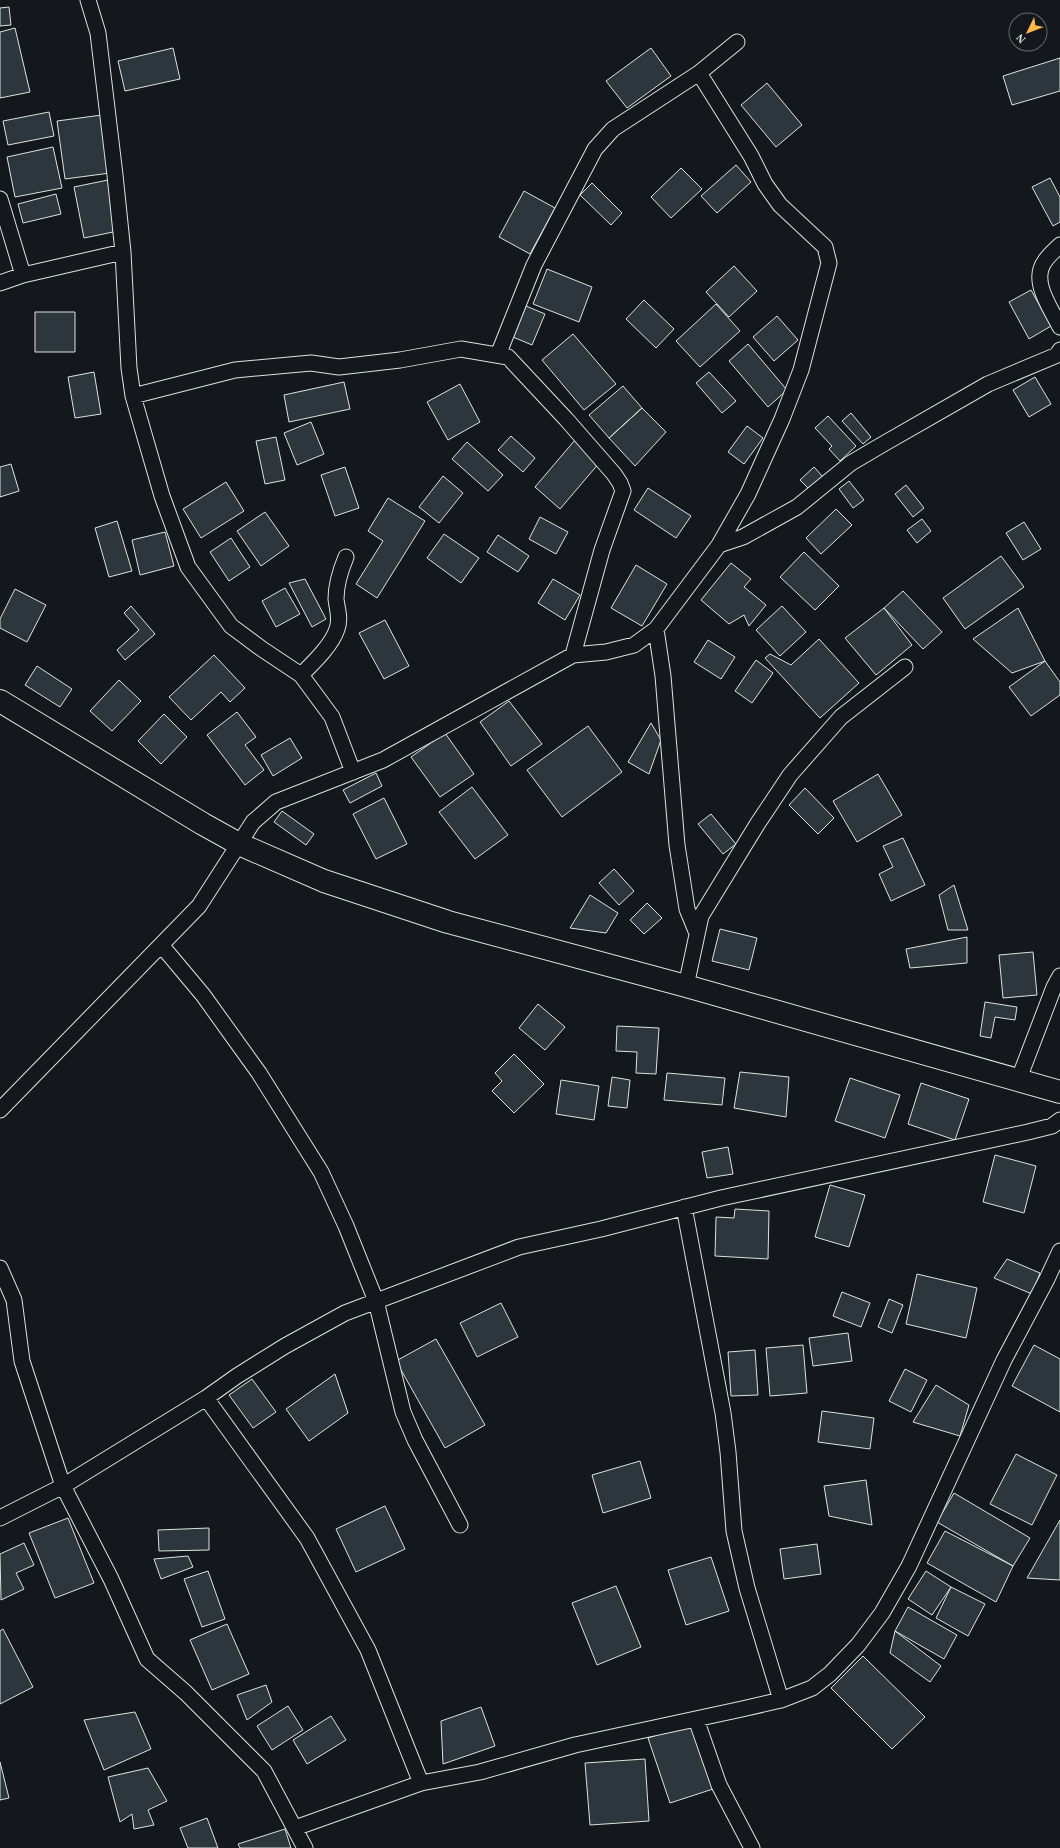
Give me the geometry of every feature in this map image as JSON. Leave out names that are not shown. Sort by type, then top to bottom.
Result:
[{"type":"main road","points":[[0,701],[203,824],[239,844],[324,881],[448,922],[686,986],[1060,1092]]},
{"type":"street","points":[[88,0],[98,33],[123,252],[129,368],[133,396],[162,496],[188,567],[231,626],[262,650],[301,675],[332,716],[353,772]]},
{"type":"street","points":[[498,355],[534,265],[595,149],[613,129],[699,73],[737,42]]},
{"type":"street","points":[[0,1110],[162,946],[199,906],[253,822],[276,802],[383,760],[574,655],[606,652],[634,644],[656,628],[719,545],[748,494],[782,419],[801,370],[829,263],[825,247],[780,205],[765,184],[751,156],[699,73]]},
{"type":"street","points":[[0,199],[23,275]]},
{"type":"street","points":[[1060,245],[1044,262],[1039,276],[1040,285],[1060,327]]},
{"type":"street","points":[[0,283],[23,275],[123,252]]},
{"type":"street","points":[[133,396],[235,370],[311,364],[339,367],[400,360],[461,349],[508,357],[548,398],[614,474],[623,491],[602,550],[574,655]]},
{"type":"street","points":[[719,545],[743,537],[797,507],[851,463],[885,442],[988,384],[1057,355],[1060,350]]},
{"type":"street","points":[[301,675],[325,649],[337,630],[339,616],[336,598],[341,571],[346,557]]},
{"type":"street","points":[[656,628],[663,676],[677,845],[687,909],[696,931]]},
{"type":"street","points":[[686,986],[696,931],[701,916],[790,774],[840,717],[905,667]]},
{"type":"street","points":[[162,946],[204,995],[259,1073],[321,1172],[346,1226],[376,1301],[403,1412],[415,1440],[460,1525]]},
{"type":"street","points":[[1018,1081],[1054,987],[1060,976]]},
{"type":"street","points":[[0,1518],[63,1486],[206,1398],[237,1376],[285,1346],[345,1312],[519,1247],[601,1229],[684,1207],[1028,1132],[1052,1126],[1060,1120]]},
{"type":"street","points":[[684,1207],[723,1413],[728,1452],[734,1530],[747,1588],[781,1700]]},
{"type":"street","points":[[296,1828],[421,1783],[480,1772],[575,1745],[781,1700],[812,1688],[830,1674],[858,1646],[882,1614],[909,1566],[1004,1360],[1048,1279],[1060,1251]]},
{"type":"street","points":[[0,1268],[14,1300],[22,1361],[63,1486],[111,1579],[147,1659],[186,1693],[264,1771],[296,1828],[305,1848]]},
{"type":"street","points":[[206,1398],[307,1538],[368,1650],[421,1783]]},
{"type":"street","points":[[696,1719],[719,1785],[752,1848]]},
{"type":"building","points":[[9,7],[11,25],[0,26],[0,8]]},
{"type":"building","points":[[15,28],[30,92],[0,98],[0,32]]},
{"type":"building","points":[[173,48],[180,79],[125,91],[118,61]]},
{"type":"building","points":[[651,48],[671,76],[627,108],[606,81]]},
{"type":"building","points":[[1060,58],[1060,91],[1012,105],[1003,76]]},
{"type":"building","points":[[767,83],[802,125],[776,147],[741,105]]},
{"type":"building","points":[[49,112],[54,136],[8,145],[3,121]]},
{"type":"building","points":[[102,115],[110,173],[65,179],[57,121]]},
{"type":"building","points":[[53,147],[62,188],[15,197],[7,157]]},
{"type":"building","points":[[736,165],[751,182],[717,213],[701,196]]},
{"type":"building","points":[[681,168],[702,189],[671,218],[651,197]]},
{"type":"building","points":[[1050,178],[1060,197],[1060,222],[1053,226],[1032,187]]},
{"type":"building","points":[[108,180],[118,231],[84,238],[74,187]]},
{"type":"building","points":[[592,183],[622,213],[611,225],[580,195]]},
{"type":"building","points":[[524,191],[555,208],[530,254],[499,237]]},
{"type":"building","points":[[56,194],[61,214],[23,223],[18,204]]},
{"type":"building","points":[[734,266],[757,291],[729,317],[706,292]]},
{"type":"building","points":[[547,269],[592,287],[579,322],[533,304]]},
{"type":"building","points":[[1031,290],[1051,326],[1029,339],[1009,302]]},
{"type":"building","points":[[644,300],[674,329],[656,348],[626,319]]},
{"type":"building","points":[[716,304],[740,331],[700,367],[676,341]]},
{"type":"building","points":[[526,306],[545,314],[532,345],[513,337]]},
{"type":"building","points":[[35,312],[75,312],[75,352],[35,352]]},
{"type":"building","points":[[777,316],[798,340],[774,361],[753,337]]},
{"type":"building","points":[[573,334],[616,384],[584,410],[542,360]]},
{"type":"building","points":[[748,344],[787,390],[768,407],[729,361]]},
{"type":"building","points":[[94,372],[101,414],[75,418],[68,377]]},
{"type":"building","points":[[709,372],[736,401],[722,413],[696,383]]},
{"type":"building","points":[[1035,377],[1051,404],[1029,417],[1013,390]]},
{"type":"building","points":[[344,382],[350,409],[289,422],[284,395]]},
{"type":"building","points":[[460,384],[480,422],[448,440],[427,402]]},
{"type":"building","points":[[623,386],[642,408],[609,438],[589,415]]},
{"type":"building","points":[[642,408],[666,432],[635,466],[609,438]]},
{"type":"building","points":[[851,413],[871,437],[863,444],[842,421]]},
{"type":"building","points":[[828,416],[856,446],[840,461],[829,449],[832,446],[815,428]]},
{"type":"building","points":[[311,422],[324,454],[297,465],[284,433]]},
{"type":"building","points":[[747,426],[763,438],[744,464],[728,452]]},
{"type":"building","points":[[511,436],[535,458],[523,472],[498,450]]},
{"type":"building","points":[[276,437],[285,480],[265,484],[256,441]]},
{"type":"building","points":[[575,440],[600,462],[560,509],[535,487]]},
{"type":"building","points":[[467,442],[503,475],[488,491],[452,459]]},
{"type":"building","points":[[11,464],[19,491],[0,497],[0,467]]},
{"type":"building","points":[[345,467],[359,508],[335,516],[321,475]]},
{"type":"building","points":[[814,467],[823,477],[809,489],[800,480]]},
{"type":"building","points":[[443,476],[463,493],[439,523],[419,507]]},
{"type":"building","points":[[849,481],[864,500],[853,508],[839,489]]},
{"type":"building","points":[[226,482],[244,511],[201,538],[183,509]]},
{"type":"building","points":[[906,485],[924,508],[913,517],[895,494]]},
{"type":"building","points":[[648,488],[691,516],[676,538],[634,510]]},
{"type":"building","points":[[388,498],[425,521],[377,598],[356,584],[383,541],[368,531]]},
{"type":"building","points":[[836,509],[852,525],[821,554],[806,538]]},
{"type":"building","points":[[265,512],[289,546],[261,566],[237,531]]},
{"type":"building","points":[[540,517],[568,532],[556,554],[529,539]]},
{"type":"building","points":[[922,519],[931,531],[917,543],[907,530]]},
{"type":"building","points":[[117,521],[132,571],[109,577],[95,528]]},
{"type":"building","points":[[1024,522],[1041,549],[1023,560],[1006,533]]},
{"type":"building","points":[[165,532],[174,566],[140,575],[132,540]]},
{"type":"building","points":[[444,534],[479,558],[461,583],[427,558]]},
{"type":"building","points":[[498,535],[529,556],[518,572],[487,552]]},
{"type":"building","points":[[231,538],[250,567],[229,581],[210,552]]},
{"type":"building","points":[[804,552],[839,586],[815,610],[780,577]]},
{"type":"building","points":[[1001,556],[1024,587],[965,629],[943,598]]},
{"type":"building","points":[[731,563],[751,579],[744,587],[766,605],[749,626],[744,615],[729,624],[701,600]]},
{"type":"building","points":[[636,565],[667,584],[642,626],[611,608]]},
{"type":"building","points":[[305,579],[326,619],[312,627],[289,583]]},
{"type":"building","points":[[553,579],[580,595],[565,620],[538,603]]},
{"type":"building","points":[[285,588],[300,614],[276,627],[262,601]]},
{"type":"building","points":[[15,589],[46,605],[27,642],[0,628],[0,619]]},
{"type":"building","points":[[903,591],[942,632],[923,649],[884,608]]},
{"type":"building","points":[[131,606],[155,634],[125,660],[117,650],[139,630],[124,613]]},
{"type":"building","points":[[782,606],[806,632],[780,656],[756,630]]},
{"type":"building","points":[[884,608],[912,645],[876,675],[845,638]]},
{"type":"building","points":[[1018,608],[1045,661],[1012,673],[973,639]]},
{"type":"building","points":[[385,620],[409,666],[384,679],[359,633]]},
{"type":"building","points":[[819,639],[859,683],[820,718],[765,658],[770,654],[791,665]]},
{"type":"building","points":[[708,640],[735,657],[721,679],[694,662]]},
{"type":"building","points":[[214,655],[245,688],[230,702],[221,692],[191,720],[169,697]]},
{"type":"building","points":[[756,660],[773,673],[752,703],[735,691]]},
{"type":"building","points":[[1045,661],[1060,682],[1060,695],[1031,716],[1009,687]]},
{"type":"building","points":[[37,666],[72,689],[60,707],[25,685]]},
{"type":"building","points":[[119,680],[141,701],[112,731],[90,711]]},
{"type":"building","points":[[509,701],[542,744],[511,766],[480,722]]},
{"type":"building","points":[[237,712],[256,737],[245,745],[264,770],[245,785],[207,735]]},
{"type":"building","points":[[164,714],[187,737],[161,764],[138,741]]},
{"type":"building","points":[[651,723],[661,740],[649,774],[628,762]]},
{"type":"building","points":[[588,726],[622,772],[562,817],[527,770]]},
{"type":"building","points":[[445,733],[474,774],[440,797],[411,757]]},
{"type":"building","points":[[290,738],[302,758],[273,776],[261,755]]},
{"type":"building","points":[[376,773],[382,786],[350,803],[343,790]]},
{"type":"building","points":[[878,774],[902,815],[857,842],[833,801]]},
{"type":"building","points":[[472,787],[508,835],[475,859],[439,812]]},
{"type":"building","points":[[805,788],[834,818],[818,834],[789,805]]},
{"type":"building","points":[[384,798],[407,844],[376,859],[353,814]]},
{"type":"building","points":[[282,811],[314,834],[306,845],[274,822]]},
{"type":"building","points":[[711,814],[736,844],[723,854],[698,824]]},
{"type":"building","points":[[903,838],[925,885],[891,901],[879,874],[893,867],[883,846]]},
{"type":"building","points":[[614,869],[634,891],[619,905],[599,883]]},
{"type":"building","points":[[954,885],[968,930],[948,930],[939,895]]},
{"type":"building","points":[[590,895],[618,913],[606,933],[570,928]]},
{"type":"building","points":[[647,903],[662,918],[644,934],[630,920]]},
{"type":"building","points":[[720,929],[757,938],[749,970],[712,961]]},
{"type":"building","points":[[967,937],[967,963],[910,968],[906,949]]},
{"type":"building","points":[[1033,952],[1037,995],[1003,998],[999,955]]},
{"type":"building","points":[[985,1002],[1017,1007],[1015,1020],[995,1017],[991,1038],[980,1036]]},
{"type":"building","points":[[538,1004],[565,1027],[545,1050],[519,1028]]},
{"type":"building","points":[[617,1026],[659,1028],[656,1074],[636,1073],[637,1052],[616,1051]]},
{"type":"building","points":[[514,1054],[544,1084],[514,1113],[492,1091],[502,1081],[495,1073]]},
{"type":"building","points":[[740,1072],[789,1077],[786,1117],[734,1108]]},
{"type":"building","points":[[667,1073],[725,1078],[722,1105],[664,1100]]},
{"type":"building","points":[[612,1077],[630,1080],[627,1108],[608,1106]]},
{"type":"building","points":[[850,1078],[900,1095],[885,1138],[835,1121]]},
{"type":"building","points":[[561,1080],[599,1086],[594,1120],[556,1114]]},
{"type":"building","points":[[921,1083],[969,1099],[955,1140],[908,1124]]},
{"type":"building","points":[[728,1147],[733,1174],[707,1178],[702,1152]]},
{"type":"building","points":[[995,1155],[1036,1166],[1024,1213],[983,1202]]},
{"type":"building","points":[[830,1185],[865,1195],[849,1247],[815,1237]]},
{"type":"building","points":[[735,1209],[769,1211],[768,1259],[715,1256],[716,1217],[734,1218]]},
{"type":"building","points":[[1007,1259],[1040,1273],[1032,1294],[994,1278]]},
{"type":"building","points":[[917,1274],[977,1288],[966,1338],[906,1324]]},
{"type":"building","points":[[842,1292],[870,1303],[861,1327],[833,1316]]},
{"type":"building","points":[[889,1299],[903,1305],[892,1333],[878,1327]]},
{"type":"building","points":[[501,1303],[518,1337],[477,1357],[460,1323]]},
{"type":"building","points":[[848,1333],[852,1361],[813,1366],[809,1338]]},
{"type":"building","points":[[436,1339],[485,1425],[445,1448],[396,1361]]},
{"type":"building","points":[[803,1345],[807,1393],[770,1396],[766,1348]]},
{"type":"building","points":[[1034,1345],[1060,1359],[1060,1412],[1012,1386]]},
{"type":"building","points":[[755,1350],[758,1395],[731,1396],[728,1352]]},
{"type":"building","points":[[905,1369],[927,1380],[911,1412],[889,1401]]},
{"type":"building","points":[[335,1374],[348,1413],[309,1441],[286,1409]]},
{"type":"building","points":[[252,1379],[276,1412],[253,1428],[229,1395]]},
{"type":"building","points":[[936,1385],[969,1405],[960,1436],[913,1422]]},
{"type":"building","points":[[822,1411],[874,1418],[870,1449],[818,1442]]},
{"type":"building","points":[[1016,1454],[1057,1475],[1032,1525],[990,1504]]},
{"type":"building","points":[[640,1461],[651,1498],[603,1513],[592,1475]]},
{"type":"building","points":[[866,1480],[872,1525],[829,1516],[824,1486]]},
{"type":"building","points":[[954,1493],[1030,1538],[1013,1566],[937,1522]]},
{"type":"building","points":[[385,1506],[405,1549],[356,1572],[336,1529]]},
{"type":"building","points":[[68,1518],[94,1583],[55,1598],[29,1533]]},
{"type":"building","points":[[1060,1520],[1060,1580],[1027,1578]]},
{"type":"building","points":[[209,1528],[209,1550],[159,1551],[158,1530]]},
{"type":"building","points":[[945,1531],[1013,1566],[996,1602],[927,1563]]},
{"type":"building","points":[[24,1543],[34,1565],[16,1573],[24,1589],[1,1600],[0,1554]]},
{"type":"building","points":[[817,1544],[821,1574],[784,1579],[780,1549]]},
{"type":"building","points":[[188,1556],[193,1567],[161,1579],[154,1559]]},
{"type":"building","points":[[711,1557],[729,1611],[686,1625],[668,1570]]},
{"type":"building","points":[[208,1571],[225,1619],[202,1627],[184,1579]]},
{"type":"building","points":[[926,1571],[951,1587],[932,1615],[908,1599]]},
{"type":"building","points":[[616,1586],[641,1647],[597,1665],[572,1603]]},
{"type":"building","points":[[951,1587],[985,1604],[968,1636],[936,1618]]},
{"type":"building","points":[[908,1607],[957,1635],[944,1659],[895,1631]]},
{"type":"building","points":[[227,1624],[249,1674],[212,1690],[190,1640]]},
{"type":"building","points":[[3,1629],[33,1687],[0,1704],[0,1631]]},
{"type":"building","points":[[895,1631],[941,1666],[930,1682],[890,1653]]},
{"type":"building","points":[[863,1656],[925,1717],[892,1749],[831,1688]]},
{"type":"building","points":[[266,1685],[272,1702],[247,1720],[237,1695]]},
{"type":"building","points":[[288,1706],[303,1730],[272,1750],[257,1726]]},
{"type":"building","points":[[481,1707],[495,1746],[443,1764],[441,1721]]},
{"type":"building","points":[[135,1712],[151,1749],[104,1770],[84,1720]]},
{"type":"building","points":[[331,1716],[346,1740],[307,1764],[293,1740]]},
{"type":"building","points":[[691,1724],[713,1789],[670,1803],[648,1738]]},
{"type":"building","points":[[645,1759],[649,1821],[590,1825],[585,1763]]},
{"type":"building","points":[[0,1762],[9,1798],[0,1800]]},
{"type":"building","points":[[148,1768],[167,1801],[148,1810],[154,1825],[134,1829],[132,1814],[120,1822],[108,1777]]},
{"type":"building","points":[[207,1818],[218,1848],[188,1848],[180,1828]]},
{"type":"building","points":[[285,1829],[291,1848],[240,1848],[238,1844]]}]
